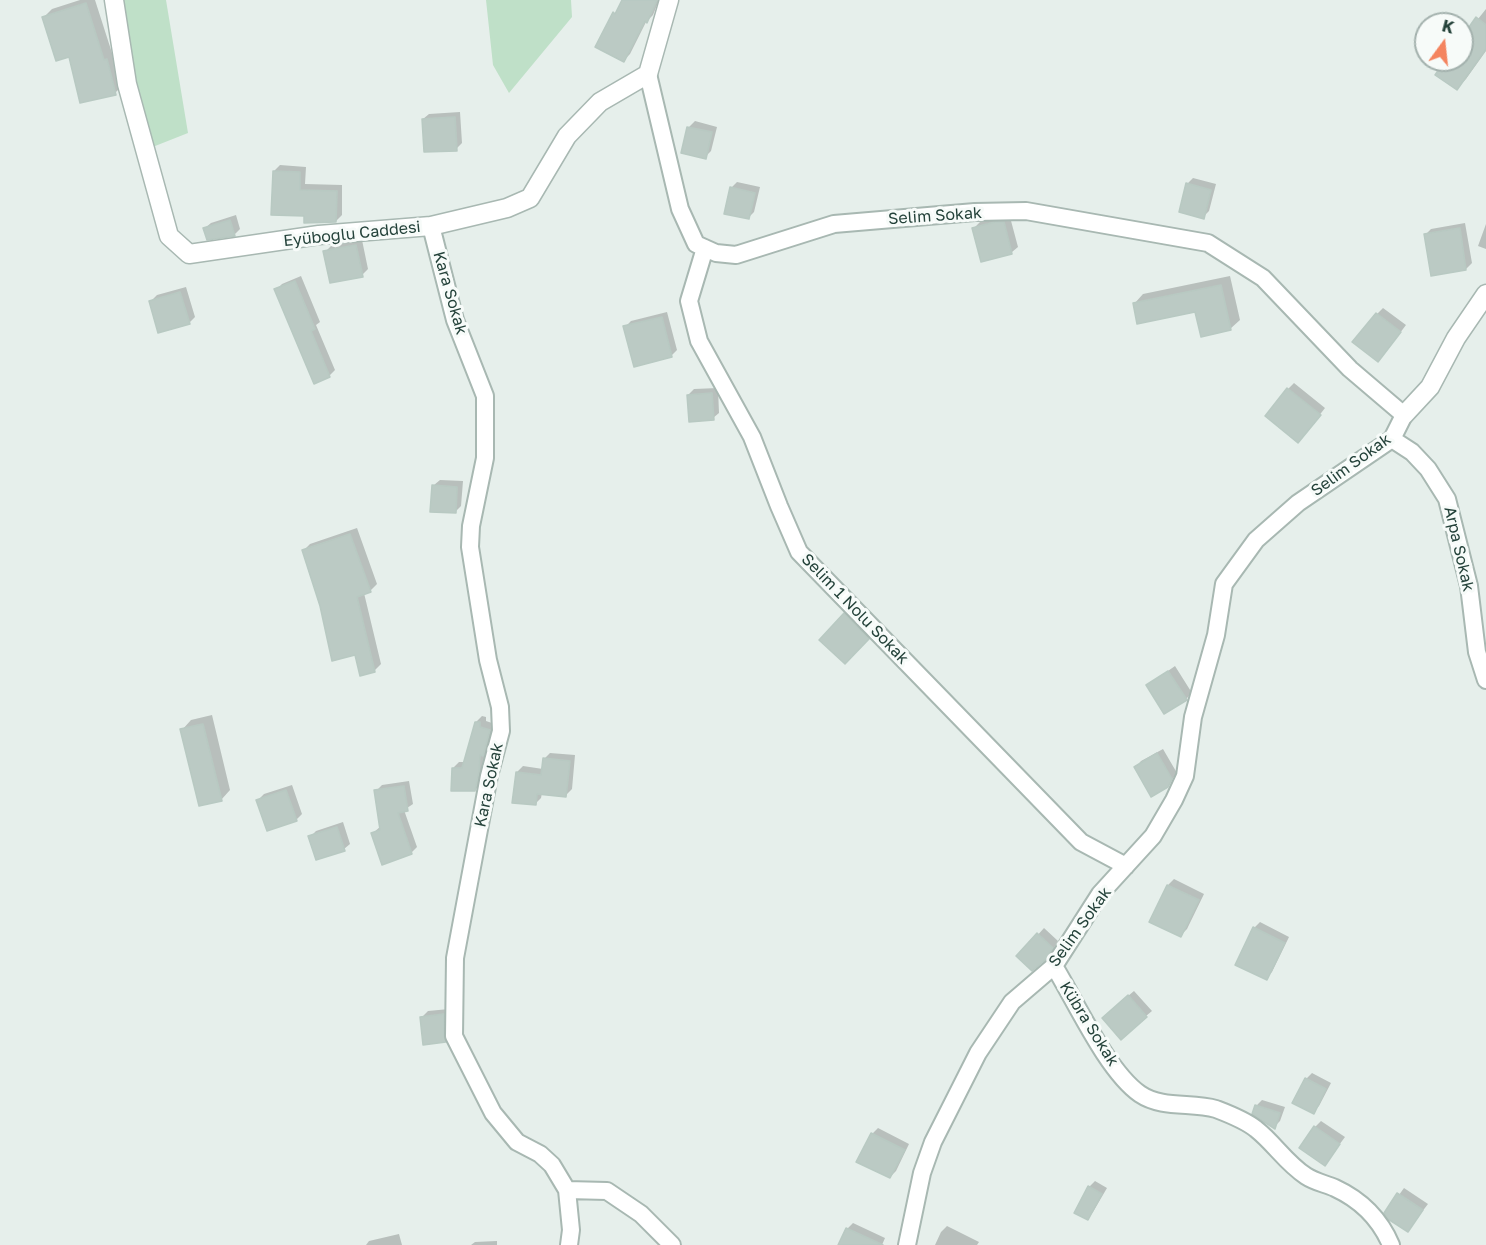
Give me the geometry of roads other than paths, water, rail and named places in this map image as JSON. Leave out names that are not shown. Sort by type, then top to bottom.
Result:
[{"type":"street","name":"Eyüboğlu Caddesi","points":[[114,0],[127,84],[169,236],[189,254],[319,235],[431,226],[507,208],[530,198],[567,136],[600,102],[648,74]]},
{"type":"street","points":[[669,0],[648,74],[680,209],[696,244],[705,248]]},
{"type":"street","name":"Selim Sokak","points":[[705,248],[717,253],[736,255],[834,224],[975,212],[1026,211],[1208,243],[1263,278],[1350,369],[1404,415],[1392,439],[1298,503],[1256,540],[1224,585],[1216,635],[1193,717],[1185,776],[1174,800],[1153,836],[1100,894],[1054,966],[1012,1002],[978,1053],[933,1142],[922,1173],[907,1245]]},
{"type":"street","name":"Kara Sokak","points":[[431,226],[455,320],[485,396],[485,458],[471,526],[470,547],[488,660],[501,719],[501,731],[489,776],[455,958],[454,1036],[493,1113],[517,1142],[540,1154],[552,1165],[567,1190]]},
{"type":"street","name":"Selim 1 Nolu Sokak","points":[[705,248],[689,301],[699,341],[752,437],[799,552],[1081,842],[1126,866]]},
{"type":"street","points":[[1404,415],[1430,387],[1456,338],[1486,294]]},
{"type":"street","name":"Arpa Sokak","points":[[1392,439],[1412,452],[1428,469],[1448,499],[1469,586],[1477,652],[1486,680]]},
{"type":"street","name":"Kübra Sokak","points":[[1054,966],[1088,1027],[1121,1075],[1141,1095],[1160,1102],[1210,1108],[1245,1121],[1257,1130],[1285,1160],[1307,1177],[1337,1189],[1365,1207],[1385,1230],[1391,1245]]},
{"type":"street","points":[[569,1245],[571,1230],[567,1190],[607,1191],[641,1215],[672,1245]]}]
